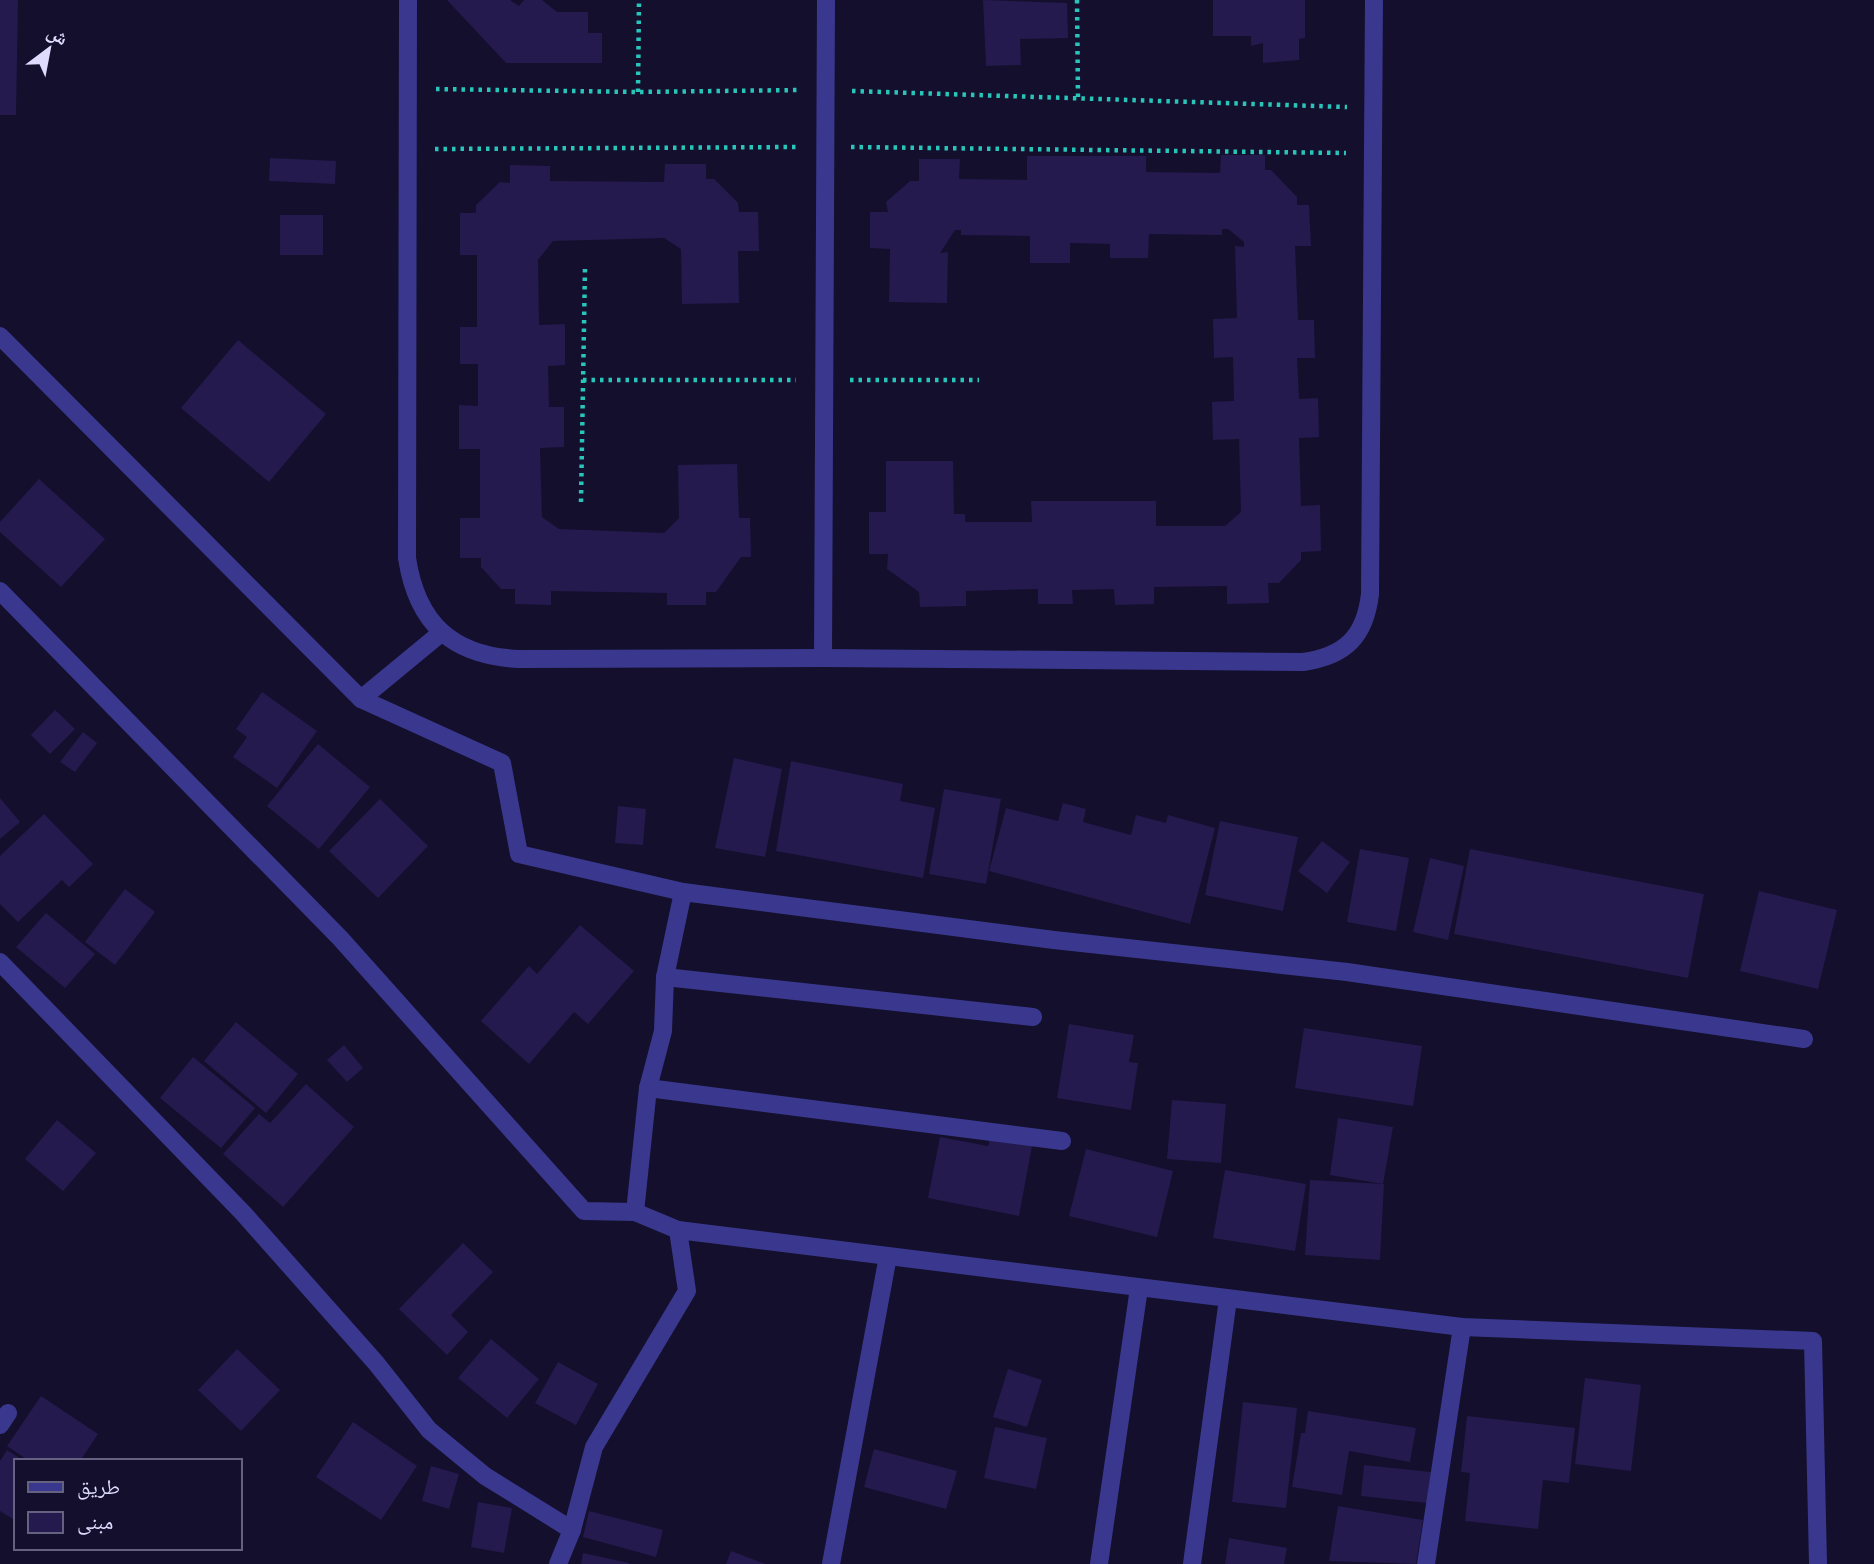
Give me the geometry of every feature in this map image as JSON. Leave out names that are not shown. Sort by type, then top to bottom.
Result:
[{"type":"street","points":[[408,0],[410,88],[407,558],[411,586],[423,611],[441,633],[464,649],[491,658],[1303,662],[1324,659],[1343,649],[1363,625],[1370,594],[1376,108],[1374,0]]},
{"type":"street","points":[[823,658],[826,0]]},
{"type":"street","points":[[0,335],[361,699],[502,763],[519,854],[683,892],[1054,940],[1347,972],[1804,1039]]},
{"type":"street","points":[[0,591],[340,938],[584,1211],[635,1212],[678,1230],[1462,1327],[1813,1341],[1818,1564]]},
{"type":"street","points":[[361,699],[441,633]]},
{"type":"street","points":[[635,1212],[648,1088],[663,1031],[665,977],[683,892]]},
{"type":"street","points":[[0,962],[243,1213],[369,1354],[429,1430],[454,1454],[514,1497],[572,1530]]},
{"type":"street","points":[[665,977],[1033,1017]]},
{"type":"street","points":[[648,1088],[1062,1141]]},
{"type":"street","points":[[558,1564],[572,1530],[594,1447],[687,1291],[678,1230]]},
{"type":"street","points":[[831,1564],[888,1256]]},
{"type":"street","points":[[1099,1564],[1139,1288]]},
{"type":"street","points":[[1192,1564],[1228,1299]]},
{"type":"street","points":[[1426,1564],[1462,1327]]},
{"type":"path","points":[[638,92],[639,0]]},
{"type":"path","points":[[1077,0],[1078,99]]},
{"type":"path","points":[[410,88],[638,92],[825,90],[1376,108]]},
{"type":"path","points":[[409,149],[825,146],[1374,154]]},
{"type":"path","points":[[581,502],[585,267]]},
{"type":"path","points":[[583,380],[979,380]]},
{"type":"building","points":[[0,0],[18,0],[16,115],[0,115]]},
{"type":"building","points":[[447,0],[510,0],[519,6],[524,0],[542,0],[557,12],[588,12],[588,33],[602,33],[602,63],[506,63]]},
{"type":"building","points":[[983,0],[1067,3],[1068,38],[1020,39],[1021,65],[986,66]]},
{"type":"building","points":[[1213,0],[1305,0],[1305,38],[1299,39],[1299,60],[1263,63],[1263,43],[1251,46],[1251,36],[1213,36]]},
{"type":"building","points":[[1221,155],[1265,155],[1265,170],[1271,170],[1297,197],[1297,205],[1309,205],[1311,246],[1295,246],[1298,320],[1314,320],[1315,358],[1297,358],[1299,399],[1318,398],[1319,437],[1299,438],[1301,506],[1320,505],[1321,551],[1301,552],[1301,560],[1279,583],[1268,583],[1269,603],[1227,604],[1227,586],[1154,587],[1154,604],[1115,605],[1114,589],[1072,590],[1073,604],[1038,604],[1038,589],[966,591],[966,606],[920,607],[919,592],[887,569],[888,554],[869,554],[869,512],[886,512],[886,461],[953,461],[954,514],[965,514],[965,522],[1032,522],[1031,501],[1156,501],[1156,526],[1225,526],[1241,512],[1239,439],[1213,440],[1212,402],[1234,401],[1233,357],[1214,358],[1213,319],[1237,318],[1235,246],[1244,247],[1244,242],[1228,229],[1222,229],[1222,235],[1149,234],[1148,258],[1110,258],[1110,244],[1070,243],[1070,263],[1030,263],[1030,236],[961,235],[961,230],[955,230],[940,253],[948,252],[947,303],[889,302],[890,249],[870,248],[870,212],[888,212],[886,202],[910,181],[919,181],[919,159],[960,159],[959,179],[1027,180],[1027,156],[1146,156],[1146,172],[1220,173]]},
{"type":"building","points":[[270,158],[336,161],[335,184],[269,181]]},
{"type":"building","points":[[665,164],[706,164],[706,179],[714,179],[738,203],[739,212],[758,212],[759,251],[738,251],[739,303],[682,304],[681,249],[664,238],[553,241],[538,260],[539,325],[565,324],[565,365],[548,366],[549,407],[564,407],[564,447],[540,448],[542,517],[559,529],[664,533],[679,518],[678,465],[737,464],[739,518],[750,518],[751,557],[741,557],[716,592],[706,592],[706,605],[667,605],[667,593],[551,591],[551,605],[515,604],[515,589],[501,589],[481,567],[481,558],[460,558],[460,518],[480,518],[480,449],[459,449],[459,405],[478,406],[478,364],[460,364],[460,327],[477,327],[477,255],[460,255],[460,213],[476,213],[476,205],[500,182],[510,183],[510,165],[550,166],[550,181],[664,182]]},
{"type":"building","points":[[280,215],[323,215],[323,255],[280,255]]},
{"type":"building","points":[[238,340],[326,414],[269,482],[181,408]]},
{"type":"building","points":[[39,479],[105,539],[61,587],[0,532],[0,522]]},
{"type":"building","points":[[262,692],[317,731],[277,788],[233,757],[247,737],[236,729]]},
{"type":"building","points":[[55,710],[75,729],[50,754],[31,735]]},
{"type":"building","points":[[83,732],[97,743],[75,772],[60,762]]},
{"type":"building","points":[[318,744],[370,787],[319,849],[267,806]]},
{"type":"building","points":[[734,758],[782,769],[765,857],[715,848]]},
{"type":"building","points":[[791,761],[903,784],[900,801],[935,808],[923,878],[776,851]]},
{"type":"building","points":[[944,789],[1001,799],[986,884],[929,874]]},
{"type":"building","points":[[0,798],[20,822],[0,839]]},
{"type":"building","points":[[380,799],[428,846],[378,898],[329,851]]},
{"type":"building","points":[[1063,803],[1086,809],[1083,822],[1131,835],[1136,815],[1166,823],[1168,815],[1215,828],[1190,924],[989,871],[1006,808],[1058,821]]},
{"type":"building","points":[[618,806],[646,809],[643,845],[615,843]]},
{"type":"building","points":[[44,814],[93,864],[69,887],[62,880],[18,922],[0,904],[0,856]]},
{"type":"building","points":[[1220,821],[1298,837],[1283,911],[1205,895]]},
{"type":"building","points":[[1322,841],[1350,862],[1327,893],[1298,871]]},
{"type":"building","points":[[1360,849],[1409,858],[1396,931],[1347,922]]},
{"type":"building","points":[[1470,849],[1704,894],[1688,978],[1454,934]]},
{"type":"building","points":[[1430,858],[1464,866],[1448,940],[1413,932]]},
{"type":"building","points":[[125,889],[155,912],[115,965],[85,942]]},
{"type":"building","points":[[1759,891],[1837,910],[1818,989],[1740,971]]},
{"type":"building","points":[[46,913],[95,954],[65,988],[16,947]]},
{"type":"building","points":[[580,925],[634,971],[588,1024],[574,1012],[529,1064],[481,1021],[529,966],[537,974]]},
{"type":"building","points":[[236,1022],[298,1074],[266,1113],[204,1061]]},
{"type":"building","points":[[1069,1024],[1134,1035],[1129,1062],[1138,1063],[1131,1110],[1057,1098]]},
{"type":"building","points":[[1304,1028],[1422,1046],[1413,1106],[1295,1088]]},
{"type":"building","points":[[344,1045],[363,1068],[347,1082],[327,1060]]},
{"type":"building","points":[[193,1057],[255,1108],[221,1148],[160,1098]]},
{"type":"building","points":[[306,1084],[354,1127],[283,1207],[223,1154],[259,1114],[270,1123]]},
{"type":"building","points":[[1172,1100],[1226,1104],[1221,1163],[1167,1159]]},
{"type":"building","points":[[1338,1118],[1393,1127],[1383,1184],[1330,1175]]},
{"type":"building","points":[[57,1120],[96,1153],[63,1191],[25,1159]]},
{"type":"building","points":[[940,1137],[988,1146],[990,1138],[1032,1146],[1019,1216],[928,1198]]},
{"type":"building","points":[[1086,1149],[1173,1171],[1157,1237],[1069,1216]]},
{"type":"building","points":[[1225,1170],[1306,1184],[1295,1251],[1213,1238]]},
{"type":"building","points":[[1310,1180],[1384,1184],[1380,1260],[1305,1255]]},
{"type":"building","points":[[463,1243],[493,1272],[451,1315],[468,1332],[447,1355],[399,1309]]},
{"type":"building","points":[[491,1339],[539,1379],[507,1418],[458,1378]]},
{"type":"building","points":[[237,1349],[280,1390],[241,1431],[198,1390]]},
{"type":"building","points":[[558,1362],[598,1384],[576,1425],[535,1403]]},
{"type":"building","points":[[1008,1369],[1042,1380],[1027,1427],[993,1417]]},
{"type":"building","points":[[1585,1378],[1641,1385],[1631,1471],[1575,1464]]},
{"type":"building","points":[[41,1396],[98,1434],[81,1459],[26,1459],[7,1446]]},
{"type":"building","points":[[1243,1402],[1297,1408],[1286,1508],[1232,1502]]},
{"type":"building","points":[[1308,1411],[1416,1428],[1410,1462],[1349,1451],[1342,1495],[1292,1487],[1301,1433],[1305,1433]]},
{"type":"building","points":[[1467,1416],[1575,1428],[1569,1483],[1543,1480],[1538,1529],[1465,1521],[1470,1473],[1461,1472]]},
{"type":"building","points":[[353,1422],[417,1466],[381,1520],[316,1477]]},
{"type":"building","points":[[995,1427],[1047,1438],[1036,1489],[984,1478]]},
{"type":"building","points":[[874,1449],[957,1471],[946,1509],[864,1487]]},
{"type":"building","points":[[7,1450],[21,1459],[14,1459],[14,1520],[0,1511],[0,1461]]},
{"type":"building","points":[[1364,1465],[1431,1472],[1427,1503],[1361,1496]]},
{"type":"building","points":[[431,1466],[459,1474],[449,1509],[422,1501]]},
{"type":"building","points":[[478,1502],[512,1508],[504,1553],[471,1547]]},
{"type":"building","points":[[1338,1506],[1423,1520],[1416,1564],[1329,1561]]},
{"type":"building","points":[[589,1511],[663,1530],[656,1557],[583,1537]]},
{"type":"building","points":[[1229,1538],[1287,1548],[1284,1564],[1225,1564]]},
{"type":"building","points":[[731,1551],[765,1564],[726,1564]]},
{"type":"building","points":[[583,1553],[629,1563],[629,1564],[581,1564]]}]
